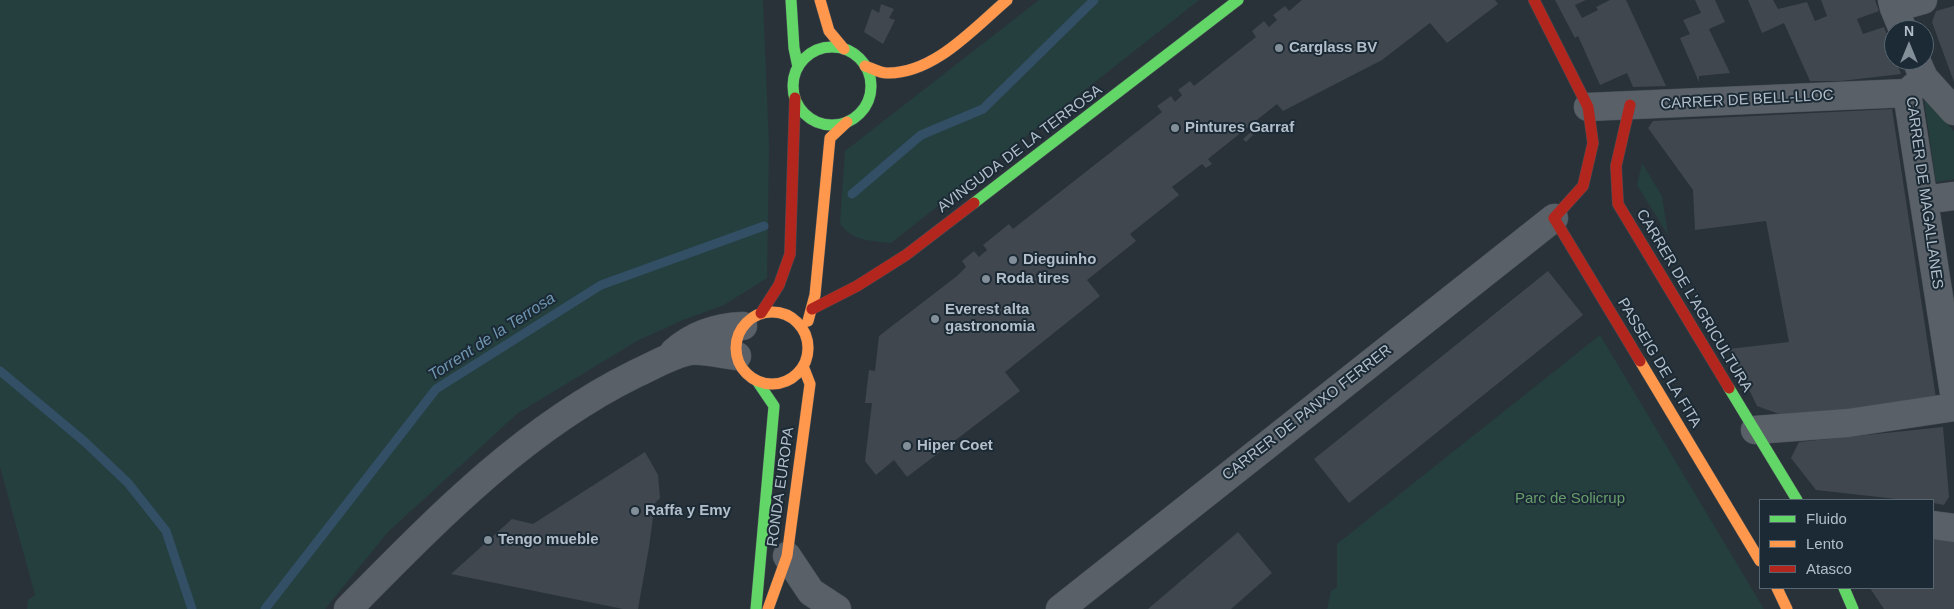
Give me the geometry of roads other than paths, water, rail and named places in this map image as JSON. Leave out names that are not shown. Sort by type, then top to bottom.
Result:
[{"type":"street","points":[[791,0],[794,48],[798,67]]},
{"type":"street","points":[[820,0],[829,31],[844,49],[858,57],[865,66],[886,73],[918,66],[936,56],[1006,0]]},
{"type":"street","name":"AVINGUDA DE LA TERROSA","points":[[812,308],[857,286],[906,255],[1238,0]]},
{"type":"street","points":[[1534,0],[1588,107],[1593,144],[1588,187],[1554,218]]},
{"type":"street","points":[[1896,13],[1923,0]]},
{"type":"street","points":[[348,609],[440,516],[509,457],[578,407],[614,384],[665,360],[692,350],[737,356],[737,338],[752,319],[776,295],[786,272],[790,254],[795,98],[793,82],[798,67],[806,57],[817,50],[831,47],[844,49]]},
{"type":"street","name":"RONDA EUROPA","points":[[768,609],[787,556],[810,384],[803,366],[808,350],[805,333],[815,295],[826,162],[830,138],[863,110],[870,96],[871,80],[865,66]]},
{"type":"street","points":[[1916,77],[1954,111]]},
{"type":"street","name":"CARRER DE BELL-LLOC","points":[[1588,107],[1630,105],[1916,77]]},
{"type":"street","name":"CARRER DE MAGALLANES","points":[[1916,77],[1924,200],[1954,393]]},
{"type":"street","points":[[795,98],[804,113],[816,122],[829,125],[847,122]]},
{"type":"street","name":"CARRER DE L'AGRICULTURA","points":[[1630,105],[1616,151],[1614,181],[1618,204],[1796,499]]},
{"type":"street","points":[[1606,195],[1618,204]]},
{"type":"street","points":[[1924,200],[1954,196]]},
{"type":"street","name":"PASSEIG DE LA FITA","points":[[1554,218],[1759,559]]},
{"type":"street","name":"CARRER DE PANXO FERRER","points":[[1060,609],[1554,218]]},
{"type":"street","points":[[665,360],[688,340],[721,327],[774,311],[787,314],[798,322],[805,333]]},
{"type":"street","name":"RONDA EUROPA","points":[[737,356],[744,371],[757,381],[774,406],[756,609]]},
{"type":"street","points":[[757,381],[768,384],[783,382],[796,375],[803,366]]},
{"type":"street","points":[[1754,430],[1848,423],[1954,407]]},
{"type":"street","points":[[1934,525],[1954,528]]},
{"type":"street","points":[[787,556],[811,592],[837,609]]},
{"type":"street","points":[[1777,589],[1788,609]]},
{"type":"street","points":[[1844,589],[1853,609]]},
{"type":"waterway","name":"Torrent de la Terrosa","points":[[852,194],[921,135],[983,109],[1094,0]]},
{"type":"waterway","name":"Torrent de la Terrosa","points":[[265,609],[436,389],[601,285],[764,226]]},
{"type":"waterway","points":[[0,371],[85,442],[128,483],[166,531],[192,609]]},
{"type":"place","name":"Carglass BV","points":[[1279,48]]},
{"type":"place","name":"Pintures Garraf","points":[[1175,128]]},
{"type":"place","name":"Dieguinho","points":[[1013,260]]},
{"type":"place","name":"Roda tires","points":[[986,279]]},
{"type":"place","name":"Everest alta gastronomia","points":[[935,319]]},
{"type":"place","name":"Hiper Coet","points":[[907,446]]},
{"type":"place","name":"Raffa y Emy","points":[[635,511]]},
{"type":"place","name":"Tengo mueble","points":[[488,540]]},
{"type":"park label","name":"Parc de Solicrup","points":[[1570,499]]}]
